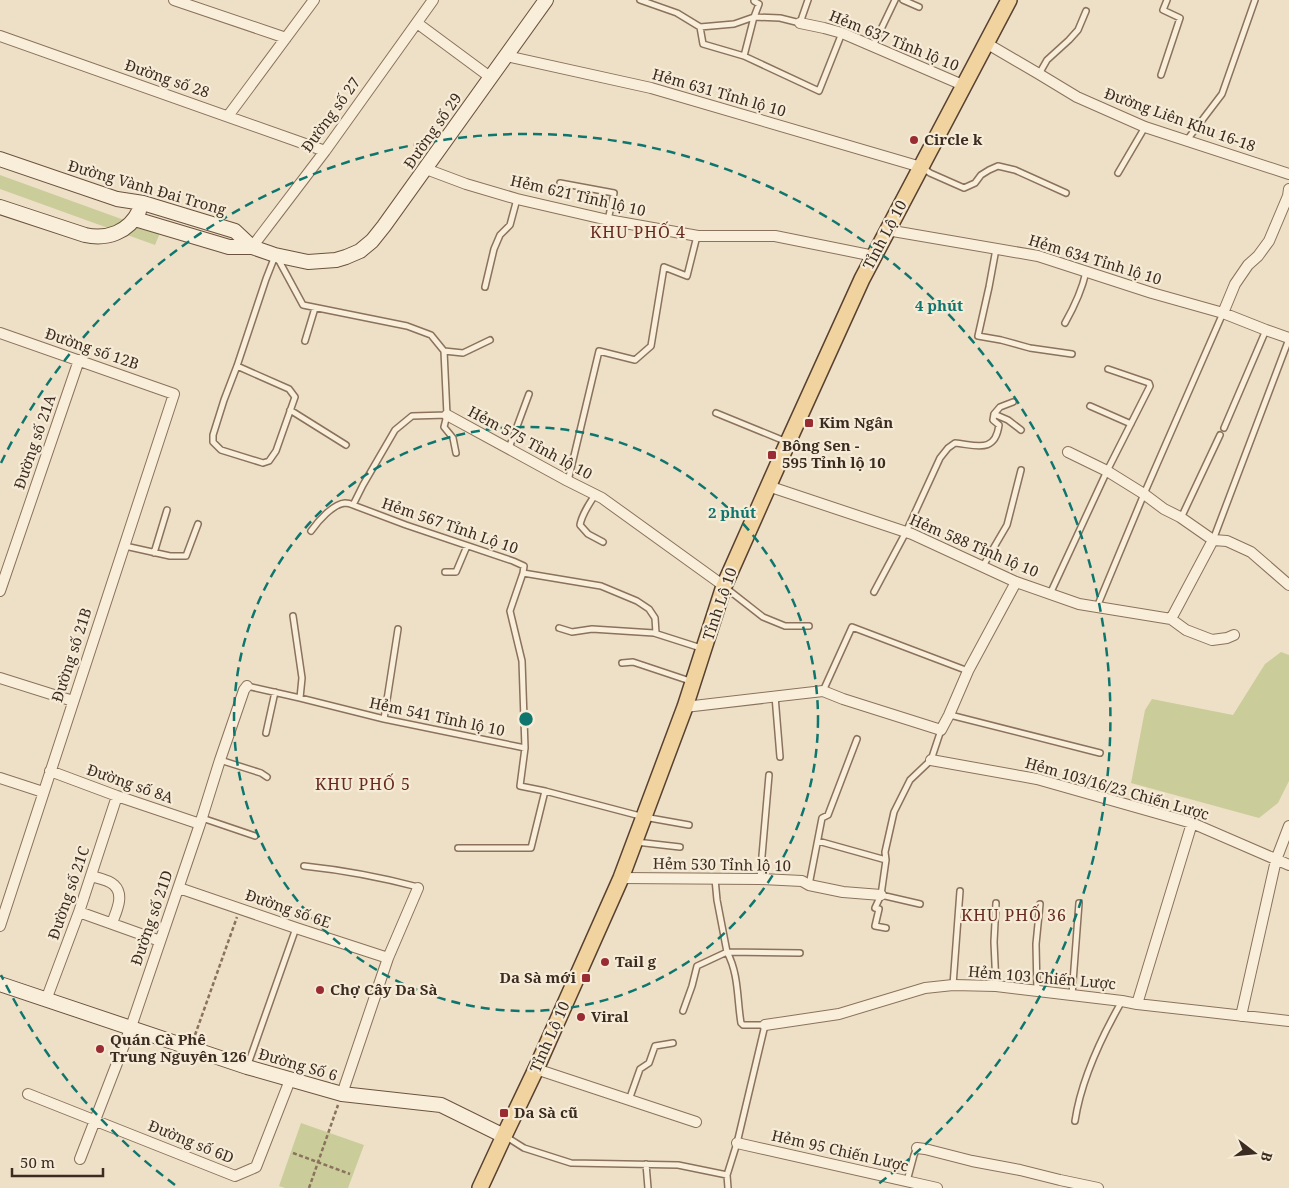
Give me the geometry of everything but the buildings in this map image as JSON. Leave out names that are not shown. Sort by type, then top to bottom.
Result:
[{"type":"main road","points":[[965,86],[1009,0]]},
{"type":"main road","name":"Tỉnh Lộ 10","points":[[504,1136],[621,878],[685,708],[724,586],[862,279],[965,86]]},
{"type":"main road","points":[[480,1188],[504,1136]]},
{"type":"street","points":[[174,0],[286,38]]},
{"type":"street","points":[[228,116],[314,0]]},
{"type":"street","name":"Đường số 27","points":[[252,247],[325,151],[433,0]]},
{"type":"street","name":"Đường số 29","points":[[331,260],[346,257],[366,248],[381,230],[546,0]]},
{"type":"street","points":[[416,23],[490,77]]},
{"type":"street","name":"Hẻm 637 Tỉnh lộ 10","points":[[800,23],[842,33],[965,86]]},
{"type":"street","name":"Đường số 28","points":[[0,36],[325,151]]},
{"type":"street","name":"Đường Liên Khu 16-18","points":[[986,43],[1077,98],[1145,127],[1289,174]]},
{"type":"street","name":"Hẻm 631 Tỉnh lộ 10","points":[[506,56],[651,88],[921,167]]},
{"type":"street","name":"Đường Vành Đai Trong","points":[[0,159],[117,200],[143,203],[235,231],[252,247]]},
{"type":"street","name":"Hẻm 621 Tỉnh lộ 10","points":[[426,169],[466,184],[517,199],[608,220],[698,236],[775,236],[874,256]]},
{"type":"street","points":[[1223,313],[1235,284],[1248,265],[1258,256],[1269,241],[1288,196],[1289,189]]},
{"type":"street","points":[[0,207],[91,236],[103,237],[127,226],[135,219],[143,203]]},
{"type":"street","name":"Đường Vành Đai Trong","points":[[135,219],[230,247],[252,247],[276,255],[308,262],[331,260]]},
{"type":"street","name":"Hẻm 634 Tỉnh lộ 10","points":[[887,230],[1038,256],[1152,293],[1223,313],[1289,338]]},
{"type":"street","name":"Đường số 12B","points":[[0,333],[174,394]]},
{"type":"street","name":"Đường số 21A","points":[[0,591],[2,578],[79,360]]},
{"type":"street","name":"Đường số 21B","points":[[0,926],[174,394]]},
{"type":"street","name":"Hẻm 575 Tỉnh lộ 10","points":[[447,415],[568,481],[596,494],[724,586]]},
{"type":"street","points":[[1068,452],[1107,471],[1213,540],[1227,541],[1251,552],[1289,584]]},
{"type":"street","name":"Hẻm 588 Tỉnh lộ 10","points":[[768,486],[906,532],[1016,582],[1079,604],[1170,620],[1186,630],[1212,640],[1234,635]]},
{"type":"street","points":[[1170,620],[1213,540]]},
{"type":"street","points":[[685,708],[823,691],[941,730],[968,671],[1016,582]]},
{"type":"street","points":[[0,678],[73,701]]},
{"type":"street","name":"Đường số 21D","points":[[80,1159],[131,1027],[179,888],[220,760],[247,686]]},
{"type":"street","name":"Hẻm 103/16/23 Chiến Lược","points":[[931,760],[1037,779],[1192,823],[1289,865]]},
{"type":"street","name":"Đường số 8A","points":[[50,771],[117,796],[201,821]]},
{"type":"street","points":[[0,778],[43,792]]},
{"type":"street","name":"Đường số 21C","points":[[46,1000],[79,912],[117,796]]},
{"type":"street","points":[[1137,1004],[1192,823]]},
{"type":"street","points":[[1241,1016],[1276,860],[1289,826]]},
{"type":"street","points":[[91,876],[109,882],[118,890],[119,902],[112,923]]},
{"type":"street","name":"Hẻm 530 Tỉnh lộ 10","points":[[621,878],[760,879],[802,882],[843,892],[882,895]]},
{"type":"street","name":"Đường số 6E","points":[[179,888],[388,958]]},
{"type":"street","points":[[342,1094],[388,958],[418,888]]},
{"type":"street","points":[[79,912],[160,941]]},
{"type":"street","name":"Đường Số 6","points":[[0,984],[290,1080],[342,1094],[441,1105],[504,1136]]},
{"type":"street","name":"Hẻm 103 Chiến Lược","points":[[765,1025],[839,1014],[925,988],[953,986],[996,986],[1289,1021]]},
{"type":"street","points":[[536,1069],[696,1122]]},
{"type":"street","name":"Đường số 6D","points":[[28,1094],[235,1176],[256,1167],[290,1080]]},
{"type":"street","name":"Hẻm 95 Chiến Lược","points":[[737,1143],[937,1188]]},
{"type":"street","points":[[917,1148],[972,1162],[1020,1170],[1098,1188]]},
{"type":"lane","points":[[640,0],[677,13],[700,27],[703,44],[744,56],[819,91],[842,33]]},
{"type":"lane","points":[[744,56],[759,4],[754,0]]},
{"type":"lane","points":[[800,23],[808,0]]},
{"type":"lane","points":[[873,47],[895,0]]},
{"type":"lane","points":[[903,0],[919,7]]},
{"type":"lane","points":[[1161,75],[1180,18],[1163,10],[1167,0]]},
{"type":"lane","points":[[1186,140],[1222,94],[1255,0]]},
{"type":"lane","points":[[1039,74],[1047,60],[1078,30],[1086,11]]},
{"type":"lane","name":"Hẻm 637 Tỉnh lộ 10","points":[[700,27],[734,24],[754,17],[780,18],[800,23]]},
{"type":"lane","points":[[1118,173],[1145,127]]},
{"type":"lane","points":[[921,167],[964,188],[975,183],[989,170],[998,166],[1015,170],[1066,193]]},
{"type":"lane","points":[[560,183],[614,193],[608,220]]},
{"type":"lane","points":[[485,287],[494,249],[500,235],[510,225],[517,199]]},
{"type":"lane","points":[[568,481],[599,350],[635,360],[651,346],[664,267],[686,276],[698,236]]},
{"type":"lane","points":[[996,249],[978,336],[1030,348],[1072,354]]},
{"type":"lane","points":[[276,255],[303,305],[407,326],[431,335],[444,352],[463,353],[490,340]]},
{"type":"lane","points":[[238,366],[289,388],[295,397],[276,451],[269,461],[263,464],[222,450],[212,442],[224,400],[238,366],[263,287],[276,255]]},
{"type":"lane","points":[[1065,323],[1084,285],[1086,272]]},
{"type":"lane","points":[[305,341],[315,308]]},
{"type":"lane","points":[[1097,607],[1223,313]]},
{"type":"lane","points":[[1224,428],[1266,330]]},
{"type":"lane","points":[[1213,540],[1289,338]]},
{"type":"lane","name":"Hẻm 575 Tỉnh lộ 10","points":[[444,352],[447,415]]},
{"type":"lane","points":[[1050,594],[1150,384],[1108,369]]},
{"type":"lane","points":[[510,448],[529,394]]},
{"type":"lane","points":[[874,592],[906,532],[940,458],[955,443],[981,446],[991,444],[998,436],[999,426],[994,420],[994,414],[1000,407],[1014,402]]},
{"type":"lane","points":[[1090,406],[1131,424]]},
{"type":"lane","points":[[290,410],[346,445]]},
{"type":"lane","points":[[716,413],[788,442]]},
{"type":"lane","points":[[994,414],[1008,420],[1021,430]]},
{"type":"lane","points":[[311,531],[334,508],[345,503],[353,505],[395,430],[412,416],[447,415],[444,427],[453,438],[456,453]]},
{"type":"lane","points":[[1181,518],[1220,435]]},
{"type":"lane","points":[[983,567],[1006,525],[1021,470]]},
{"type":"lane","points":[[596,494],[587,508],[580,525],[588,534],[603,542]]},
{"type":"lane","name":"Hẻm 567 Tỉnh Lộ 10","points":[[353,505],[406,526],[513,561],[524,566],[523,573],[601,586],[637,601],[649,610],[655,618],[656,633]]},
{"type":"lane","points":[[154,553],[167,510]]},
{"type":"lane","points":[[124,546],[170,556],[186,556],[198,524]]},
{"type":"lane","points":[[445,572],[456,572],[467,546]]},
{"type":"lane","points":[[523,573],[510,611],[522,661],[525,748],[520,786],[644,817],[689,825]]},
{"type":"lane","points":[[724,586],[763,617],[785,626],[809,626]]},
{"type":"lane","points":[[293,616],[302,678],[300,698]]},
{"type":"lane","points":[[823,691],[852,627],[968,671]]},
{"type":"lane","points":[[559,628],[572,632],[592,629],[656,633],[704,649]]},
{"type":"lane","points":[[384,719],[398,629]]},
{"type":"lane","points":[[622,663],[633,662],[693,682]]},
{"type":"lane","name":"Hẻm 541 Tỉnh lộ 10","points":[[247,686],[384,719],[525,748]]},
{"type":"lane","points":[[266,733],[275,692]]},
{"type":"lane","points":[[775,696],[780,757]]},
{"type":"lane","points":[[949,715],[1100,753]]},
{"type":"lane","points":[[886,928],[875,926],[879,909],[875,908],[882,895],[886,860],[885,852],[894,812],[910,780],[931,760],[941,730]]},
{"type":"lane","points":[[809,885],[822,818],[828,815],[858,739]]},
{"type":"lane","points":[[220,760],[261,773],[267,778]]},
{"type":"lane","points":[[760,879],[769,775]]},
{"type":"lane","points":[[458,848],[531,848],[545,791]]},
{"type":"lane","points":[[201,821],[255,836]]},
{"type":"lane","points":[[818,841],[886,860]]},
{"type":"lane","points":[[635,842],[680,848]]},
{"type":"lane","points":[[304,866],[340,870],[392,880],[418,888]]},
{"type":"lane","points":[[715,879],[727,952],[735,972],[741,1023],[743,1025],[765,1025],[737,1143],[727,1175],[728,1188]]},
{"type":"lane","points":[[953,986],[960,891]]},
{"type":"lane","points":[[882,895],[920,904]]},
{"type":"lane","points":[[996,903],[994,942],[996,986]]},
{"type":"lane","points":[[1072,995],[1079,903]]},
{"type":"lane","points":[[1037,991],[1036,944],[1040,904]]},
{"type":"lane","points":[[247,1067],[296,928]]},
{"type":"lane","points":[[683,1011],[697,966],[727,952],[800,953]]},
{"type":"lane","points":[[1075,1121],[1085,1083],[1111,1021],[1122,1001]]},
{"type":"lane","points":[[629,1100],[640,1069],[649,1063],[654,1046],[673,1043]]},
{"type":"lane","points":[[504,1136],[524,1148],[571,1163],[678,1165],[727,1175]]},
{"type":"lane","points":[[907,1181],[917,1148]]},
{"type":"lane","points":[[646,1164],[648,1188]]},
{"type":"path","points":[[195,1035],[239,914]]},
{"type":"path","points":[[309,1188],[342,1094]]},
{"type":"path","points":[[293,1153],[350,1174]]},
{"type":"green space","points":[[0,175],[160,233],[155,245],[0,189]]},
{"type":"green space","points":[[1281,652],[1289,655],[1289,781],[1278,803],[1259,818],[1131,783],[1145,710],[1152,699],[1233,715],[1265,664]]},
{"type":"green space","points":[[301,1123],[364,1145],[348,1188],[285,1188],[279,1186]]},
{"type":"place","name":"Circle k","points":[[914,140]]},
{"type":"place","name":"Kim Ngân","points":[[809,423]]},
{"type":"place","name":"Bông Sen - 595 Tỉnh lộ 10","points":[[772,455]]},
{"type":"place","name":"Tail g","points":[[605,962]]},
{"type":"place","name":"Da Sà mới","points":[[586,978]]},
{"type":"place","name":"Chợ Cây Da Sà","points":[[320,990]]},
{"type":"place","name":"Viral","points":[[581,1017]]},
{"type":"place","name":"Quán Cà Phê Trung Nguyên 126","points":[[100,1049]]},
{"type":"place","name":"Da Sà cũ","points":[[504,1113]]},
{"type":"district","name":"KHU PHỐ 4","points":[[638,232]]},
{"type":"district","name":"KHU PHỐ 5","points":[[363,784]]},
{"type":"district","name":"KHU PHỐ 36","points":[[1014,915]]}]
